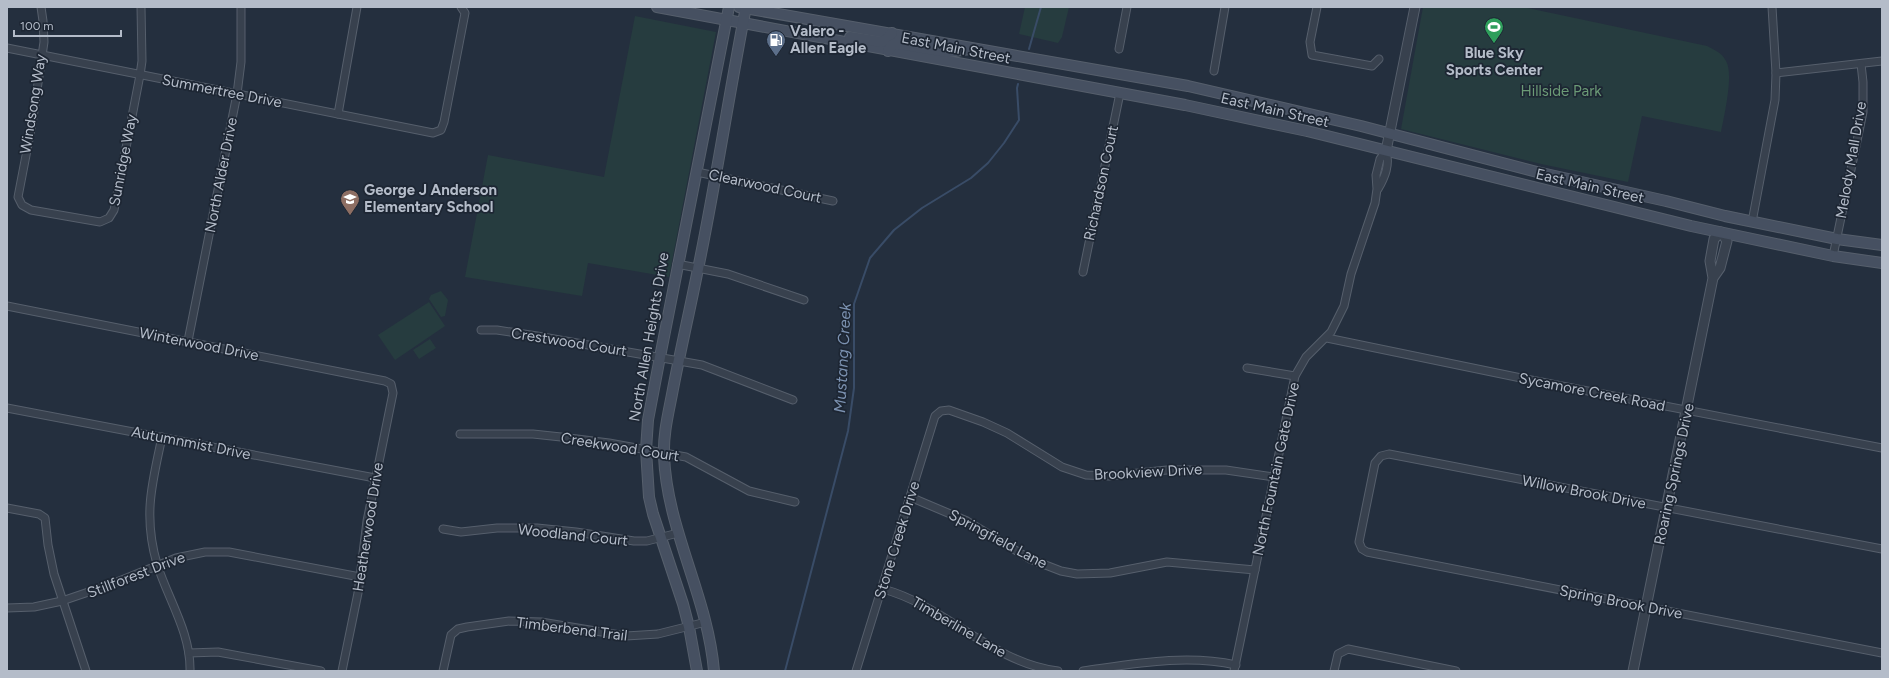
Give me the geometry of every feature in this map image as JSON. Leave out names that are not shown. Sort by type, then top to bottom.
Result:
[{"type":"main road","name":"East Main Street","points":[[657,7],[816,38],[1184,105],[1292,128],[1534,188],[1721,232],[1833,256],[1882,263]]},
{"type":"main road","name":"North Allen Heights Drive","points":[[697,671],[689,627],[660,538],[649,497],[646,450],[648,420],[677,264],[697,172],[729,7]]},
{"type":"main road","name":"East Main Street","points":[[743,7],[1188,86],[1311,114],[1537,172],[1725,216],[1837,239],[1882,246]]},
{"type":"main road","points":[[714,671],[706,622],[678,533],[666,478],[664,453],[666,427],[678,360],[699,267],[716,176],[743,23],[743,7]]},
{"type":"main road","points":[[816,38],[836,34],[881,42],[886,40],[892,33]]},
{"type":"main road","points":[[888,51],[893,44],[947,52],[976,48]]},
{"type":"main road","points":[[1534,188],[1537,172]]},
{"type":"main road","points":[[1721,232],[1725,216]]},
{"type":"street","name":"Windsong Way","points":[[20,201],[18,192],[32,124],[42,55],[44,30],[41,7]]},
{"type":"street","name":"Sunridge Way","points":[[20,201],[26,209],[95,222],[100,222],[109,218],[114,210],[142,61],[141,7]]},
{"type":"street","name":"North Alder Drive","points":[[188,341],[237,94],[241,62],[242,7]]},
{"type":"street","points":[[338,114],[357,7]]},
{"type":"street","name":"Summertree Drive","points":[[7,48],[428,133],[437,132],[440,130],[444,122],[465,13],[461,7]]},
{"type":"street","points":[[1119,49],[1127,7]]},
{"type":"street","points":[[1214,71],[1225,7]]},
{"type":"street","points":[[1317,7],[1310,42],[1312,55],[1372,66],[1379,58]]},
{"type":"street","points":[[1386,151],[1415,7]]},
{"type":"street","points":[[1752,222],[1773,118],[1776,74],[1772,7]]},
{"type":"street","points":[[1776,74],[1882,61]]},
{"type":"street","name":"Melody Mall Drive","points":[[1833,256],[1863,112],[1863,82],[1861,64]]},
{"type":"street","name":"Richardson Court","points":[[1083,272],[1120,93]]},
{"type":"street","name":"North Fountain Gate Drive","points":[[1235,668],[1295,376],[1306,357],[1327,338],[1335,326],[1344,306],[1351,274],[1375,203],[1377,190],[1384,178],[1388,159],[1386,151]]},
{"type":"street","name":"Clearwood Court","points":[[697,172],[833,201]]},
{"type":"street","name":"Roaring Springs Drive","points":[[1633,671],[1713,278],[1710,261],[1714,239],[1721,232],[1728,242],[1720,268],[1713,278]]},
{"type":"street","points":[[677,264],[699,267],[748,280],[804,300]]},
{"type":"street","name":"Winterwood Drive","points":[[7,306],[188,341],[389,383]]},
{"type":"street","name":"Crestwood Court","points":[[481,330],[497,330],[530,335],[678,360],[712,368],[793,400]]},
{"type":"street","name":"Sycamore Creek Road","points":[[1327,338],[1882,448]]},
{"type":"street","points":[[1247,368],[1295,376]]},
{"type":"street","name":"Heatherwood Drive","points":[[342,671],[360,577],[366,527],[393,393],[392,387],[389,383]]},
{"type":"street","name":"Autumnmist Drive","points":[[7,408],[375,478]]},
{"type":"street","name":"Brookview Drive","points":[[941,411],[949,410],[983,422],[1007,433],[1062,467],[1086,475],[1109,476],[1167,470],[1218,470],[1274,477]]},
{"type":"street","name":"Stone Creek Drive","points":[[856,671],[935,416],[941,411]]},
{"type":"street","name":"Creekwood Court","points":[[460,434],[533,434],[609,443],[686,457],[749,491],[795,502]]},
{"type":"street","points":[[162,437],[151,492],[149,519],[158,565],[181,624],[189,653],[190,671]]},
{"type":"street","name":"Willow Brook Drive","points":[[1362,548],[1359,542],[1375,463],[1385,454],[1882,549]]},
{"type":"street","name":"Springfield Lane","points":[[910,497],[967,521],[1030,559],[1061,571],[1083,574],[1110,573],[1167,562],[1255,570]]},
{"type":"street","points":[[7,508],[39,514],[45,518],[49,552],[62,601],[86,671]]},
{"type":"street","name":"Woodland Court","points":[[443,529],[461,532],[497,528],[537,528],[576,532],[634,541],[660,538],[678,533]]},
{"type":"street","name":"Spring Brook Drive","points":[[1362,548],[1367,552],[1882,653]]},
{"type":"street","name":"Stillforest Drive","points":[[7,608],[34,607],[62,601],[191,554],[222,551],[360,577]]},
{"type":"street","name":"Timberline Lane","points":[[882,589],[897,593],[931,609],[1017,661],[1031,666],[1058,671]]},
{"type":"street","name":"Timberbend Trail","points":[[443,671],[451,635],[458,629],[467,627],[509,621],[541,622],[626,636],[658,634],[706,622]]},
{"type":"street","points":[[1334,671],[1338,654],[1348,649],[1456,671]]},
{"type":"street","points":[[189,653],[218,652],[321,671]]},
{"type":"street","points":[[1083,671],[1157,660],[1214,660],[1235,668]]},
{"type":"green space","points":[[1025,7],[1069,7],[1062,37],[1058,43],[1019,34]]},
{"type":"green space","name":"Hillside Park","points":[[1423,7],[1523,7],[1707,46],[1722,56],[1728,67],[1728,96],[1721,132],[1642,116],[1628,182],[1541,164],[1401,129]]},
{"type":"green space","points":[[635,16],[716,32],[669,277],[588,263],[582,296],[465,277],[488,155],[604,177]]},
{"type":"green space","points":[[441,291],[448,300],[445,316],[441,317],[429,299],[431,295]]},
{"type":"green space","points":[[429,302],[445,326],[395,360],[378,335]]},
{"type":"green space","points":[[430,339],[436,348],[419,359],[413,350]]},
{"type":"waterway","name":"Mustang Creek","points":[[1029,49],[1041,7]]},
{"type":"waterway","name":"Mustang Creek","points":[[785,671],[848,431],[854,388],[854,304],[870,258],[894,230],[922,208],[971,178],[988,163],[1004,143],[1019,120],[1018,84]]},
{"type":"place","name":"Blue Sky Sports Center","points":[[1494,44]]},
{"type":"place","name":"Valero - Allen Eagle","points":[[776,57]]},
{"type":"place","name":"George J Anderson Elementary School","points":[[350,216]]}]
